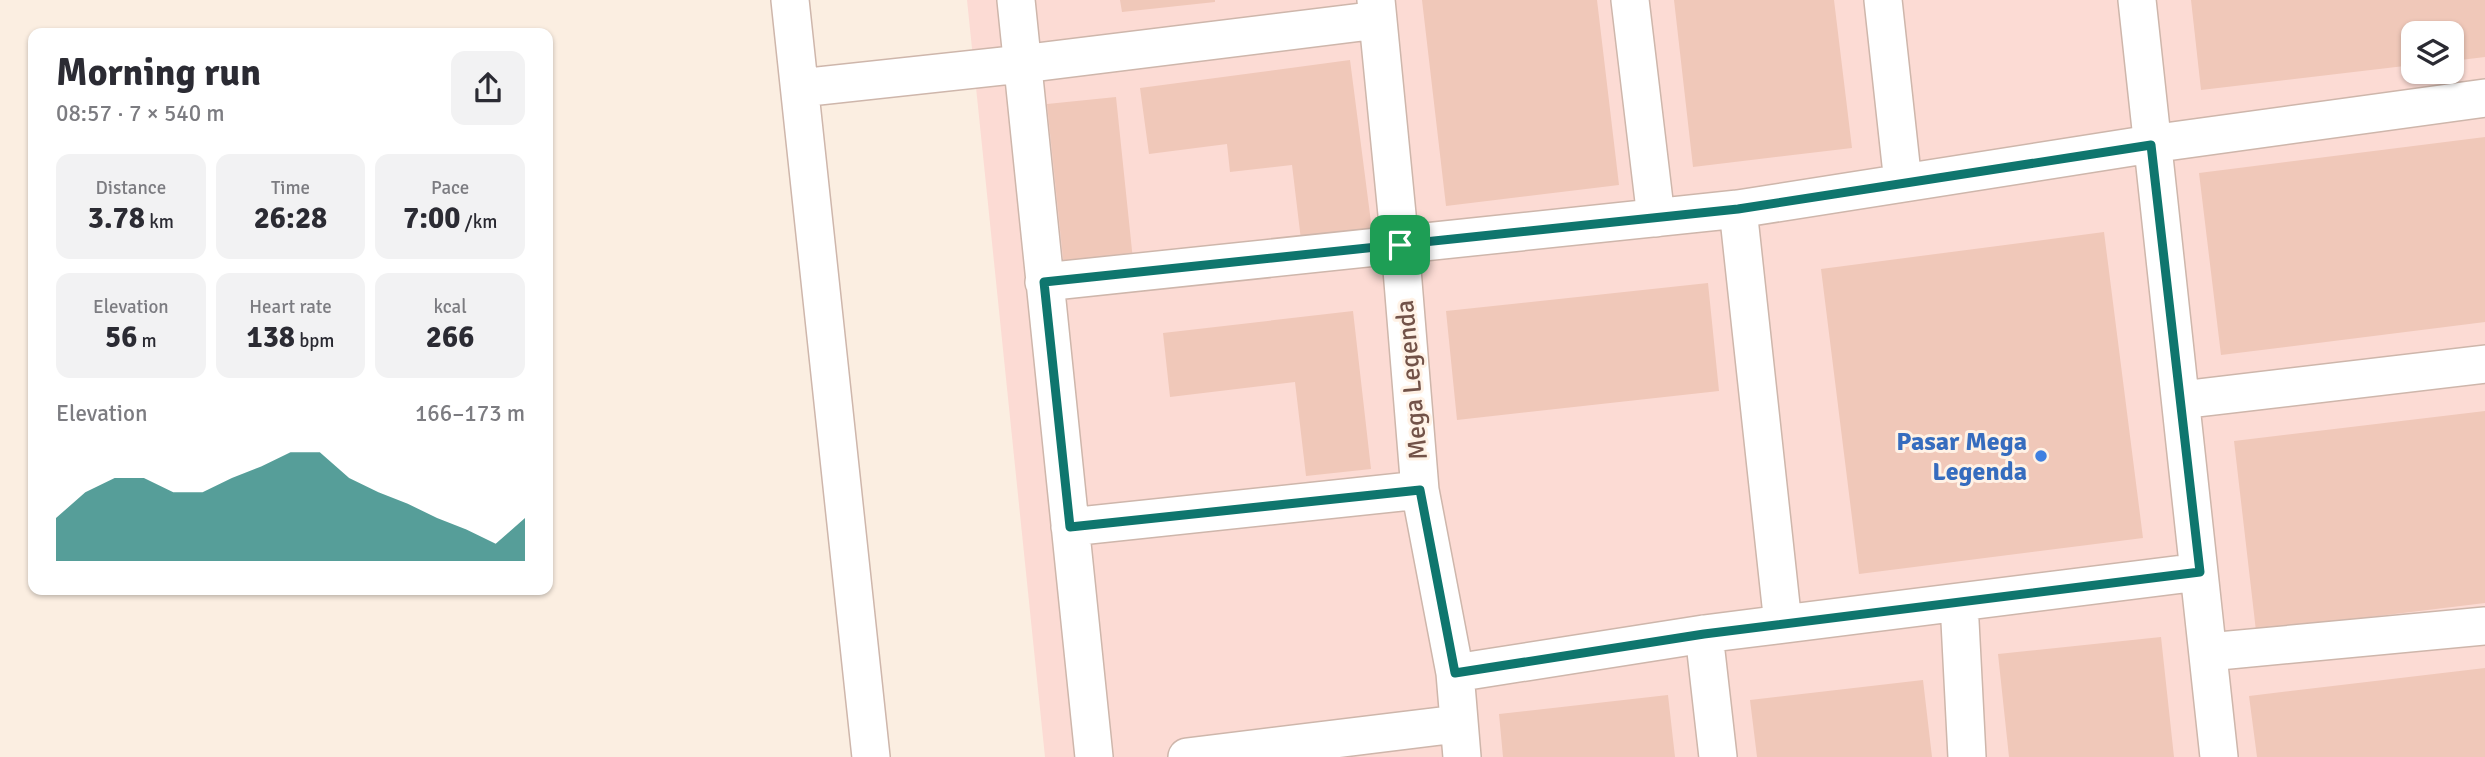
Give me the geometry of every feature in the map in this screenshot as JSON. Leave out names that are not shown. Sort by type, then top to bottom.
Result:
[{"type":"street","points":[[790,0],[871,757]]},
{"type":"street","points":[[1016,0],[1094,757]]},
{"type":"street","points":[[1630,0],[1656,218]]},
{"type":"street","points":[[1882,0],[1903,183]]},
{"type":"street","points":[[2137,0],[2219,757]]},
{"type":"street","points":[[800,88],[1022,64],[1377,10]]},
{"type":"street","name":"Mega Legenda","points":[[1377,10],[1420,490],[1455,673],[1460,741]]},
{"type":"street","points":[[1044,282],[1738,209],[2151,145],[2485,98]]},
{"type":"street","points":[[1738,209],[1783,624]]},
{"type":"street","points":[[2181,400],[2485,364]]},
{"type":"street","points":[[1070,527],[1420,490]]},
{"type":"street","points":[[1455,673],[1704,634],[2200,572]]},
{"type":"street","points":[[1959,602],[1967,757]]},
{"type":"street","points":[[2208,652],[2485,625]]},
{"type":"street","points":[[1704,634],[1718,757]]},
{"type":"street","points":[[1187,757],[1460,741]]},
{"type":"shaded area","points":[[967,0],[2485,0],[2485,757],[1045,757]]},
{"type":"building","points":[[1120,0],[1215,0],[1215,2],[1122,12]]},
{"type":"building","points":[[1422,0],[1597,0],[1619,185],[1446,206]]},
{"type":"building","points":[[1674,0],[1834,0],[1852,148],[1693,167]]},
{"type":"building","points":[[2191,0],[2485,0],[2485,57],[2464,60],[2464,21],[2401,21],[2401,66],[2201,90]]},
{"type":"building","points":[[1350,60],[1372,230],[1301,240],[1292,165],[1230,172],[1227,144],[1149,154],[1140,88]]},
{"type":"building","points":[[1116,97],[1133,260],[1064,268],[1047,104]]},
{"type":"building","points":[[2485,137],[2485,322],[2221,355],[2199,173]]},
{"type":"building","points":[[2104,232],[2143,538],[1859,574],[1821,269]]},
{"type":"building","points":[[1708,283],[1719,391],[1457,420],[1446,311]]},
{"type":"building","points":[[1353,311],[1371,469],[1306,476],[1295,382],[1170,397],[1163,333]]},
{"type":"building","points":[[2485,411],[2485,603],[2256,631],[2234,441]]},
{"type":"building","points":[[2161,637],[2174,757],[2009,757],[1998,654]]},
{"type":"building","points":[[2485,668],[2485,757],[2257,757],[2249,696]]},
{"type":"building","points":[[1923,680],[1932,757],[1757,757],[1750,700]]},
{"type":"building","points":[[1668,695],[1675,757],[1503,757],[1499,714]]},
{"type":"place","name":"Pasar Mega Legenda","points":[[2041,456]]},
{"type":"route","points":[[2151,145],[2200,572],[1704,634],[1455,673],[1420,490],[1070,527],[1044,282],[1400,245],[1738,209],[2151,145]]}]
